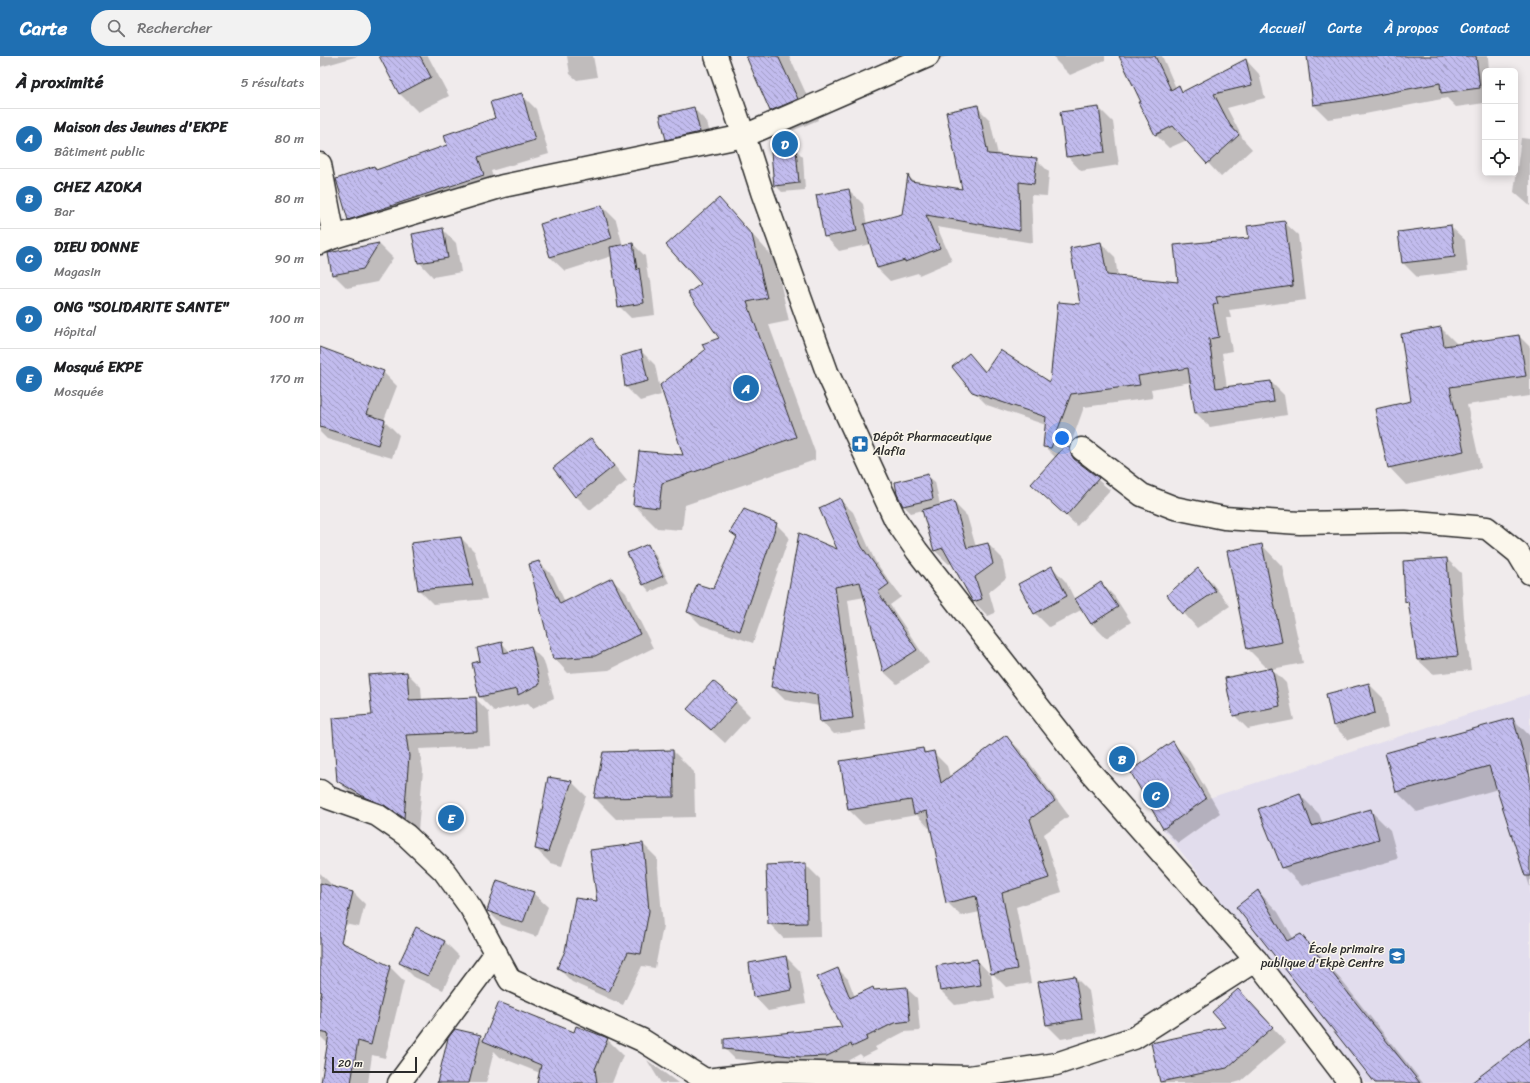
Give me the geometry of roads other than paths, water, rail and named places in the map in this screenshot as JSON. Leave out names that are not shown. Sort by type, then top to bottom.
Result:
[{"type":"street","points":[[716,56],[762,192],[827,372],[895,519],[917,551],[1085,766],[1256,960],[1350,1083]]},
{"type":"street","points":[[320,164],[327,240],[503,186],[744,136],[928,56]]},
{"type":"street","points":[[1082,449],[1142,494],[1175,508],[1224,518],[1300,523],[1404,521],[1487,528],[1518,553],[1530,573]]},
{"type":"street","points":[[320,791],[329,798],[377,815],[406,835],[444,872],[471,908],[510,980],[642,1040],[708,1081],[780,1072],[969,1077],[1056,1064],[1134,1038],[1256,960]]},
{"type":"street","points":[[399,1083],[496,953]]},
{"type":"place","name":"ONG \"SOLIDARITE SANTE\"","points":[[785,144]]},
{"type":"place","name":"Maison des Jeunes d'EKPE","points":[[746,388]]},
{"type":"place","name":"Dépôt Pharmaceutique Alafia","points":[[860,444]]},
{"type":"place","name":"CHEZ AZOKA","points":[[1122,759]]},
{"type":"place","name":"DIEU DONNE","points":[[1156,795]]},
{"type":"place","name":"Mosqué EKPE","points":[[451,818]]},
{"type":"place","name":"École primaire publique d'Ekpè Centre","points":[[1397,956]]}]
